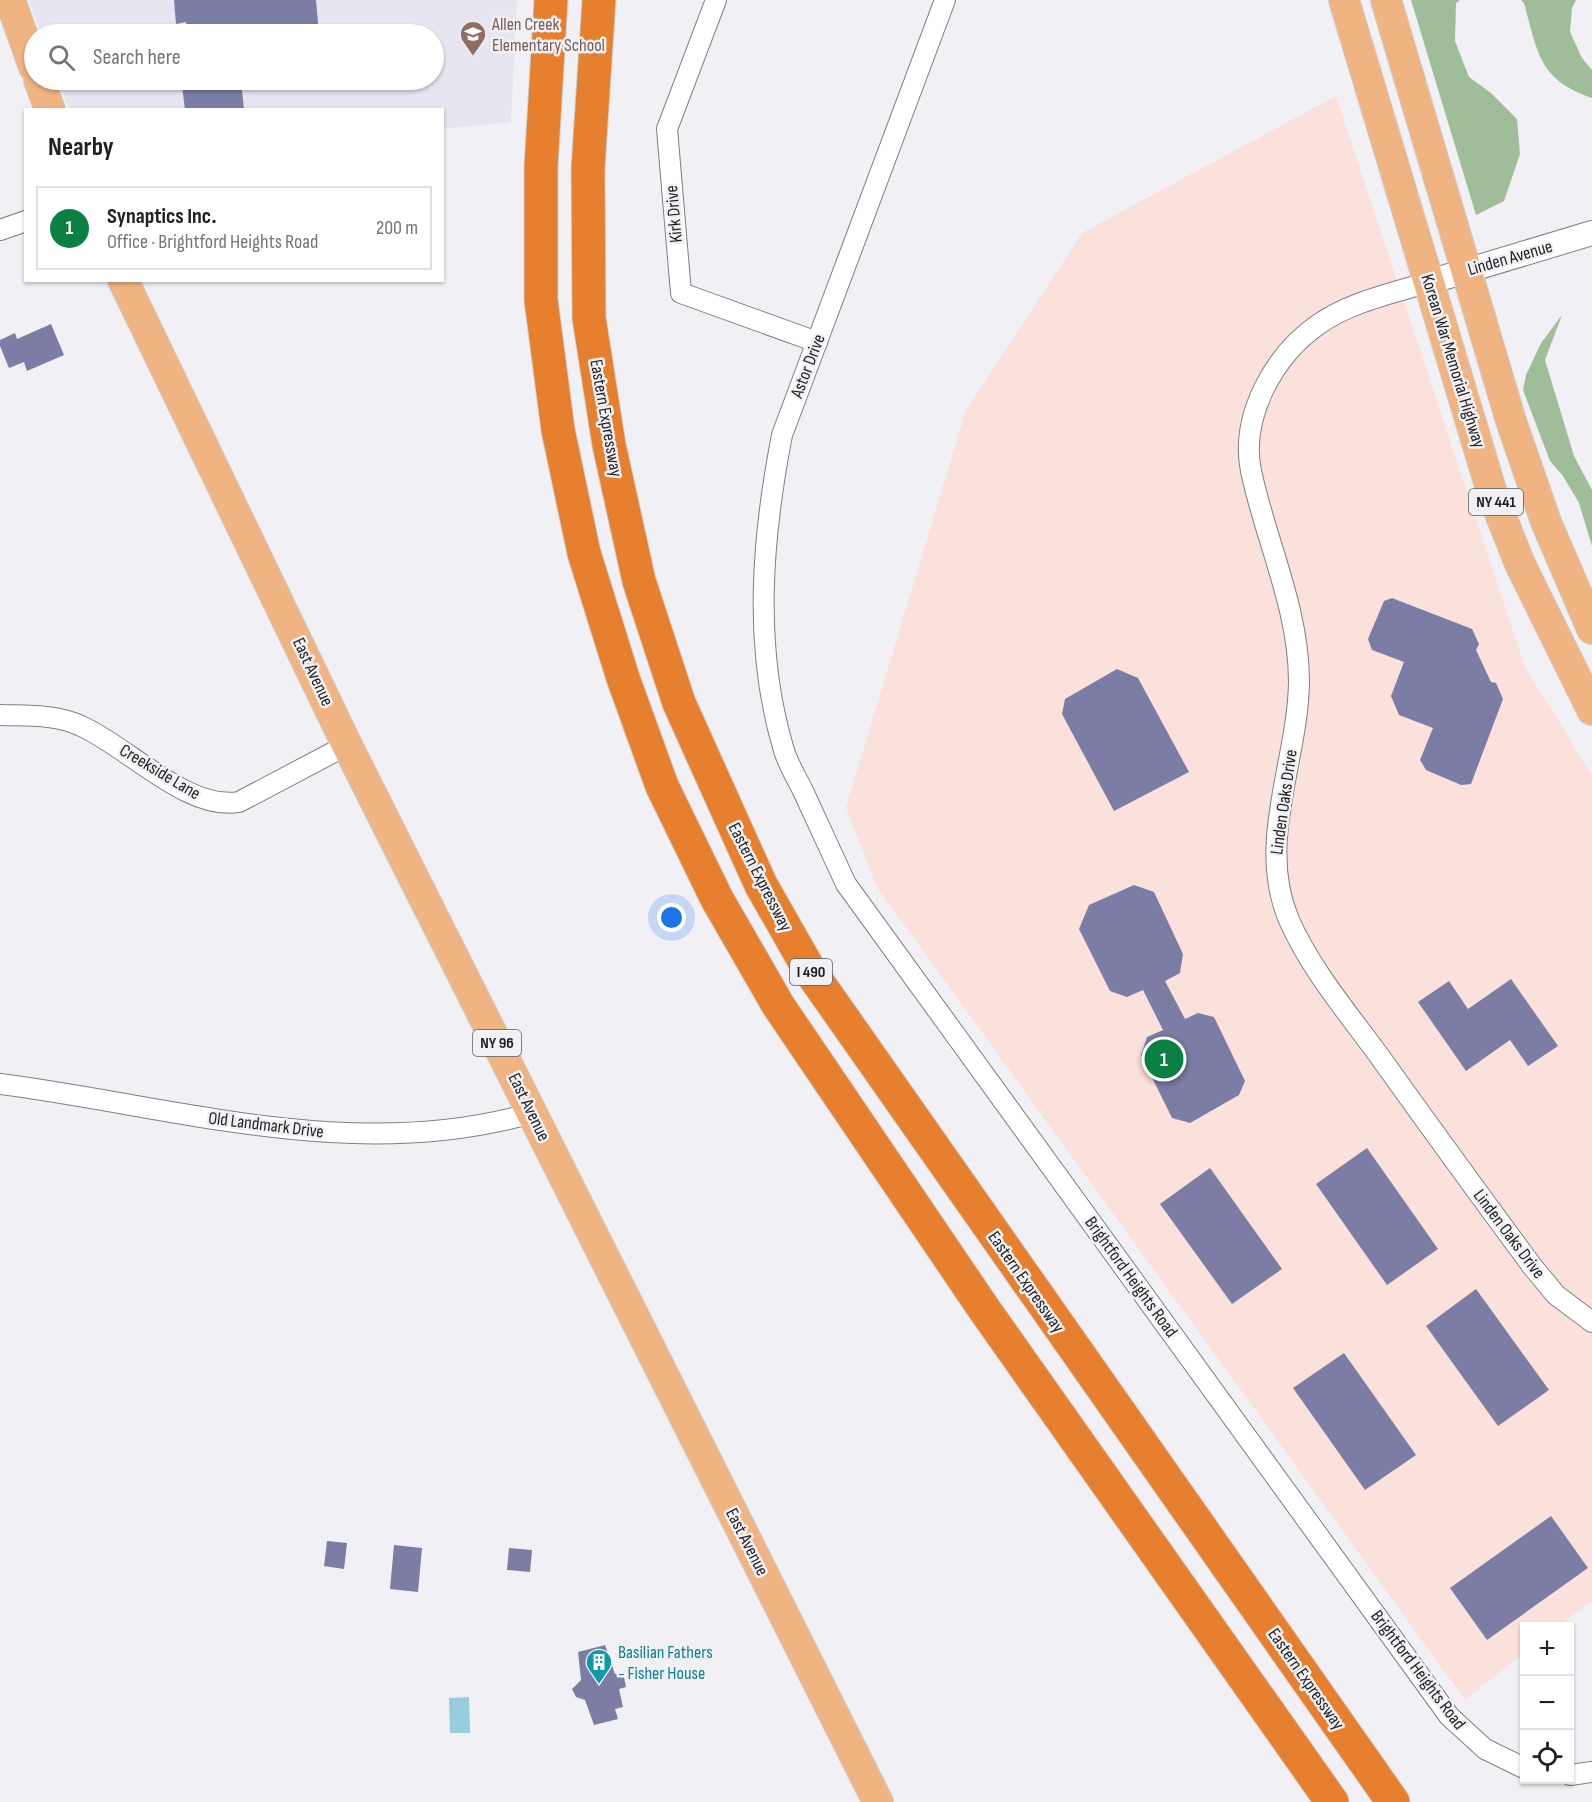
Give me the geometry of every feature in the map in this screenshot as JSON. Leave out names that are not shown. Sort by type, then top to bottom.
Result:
[{"type":"highway","name":"I 490","points":[[551,0],[541,167],[541,300],[558,430],[584,553],[623,678],[662,786],[717,899],[778,1005],[984,1309],[1332,1802]]},
{"type":"highway","name":"Eastern Expressway","points":[[599,0],[588,168],[589,318],[609,445],[639,581],[679,703],[712,782],[761,885],[810,971],[1393,1802]]},
{"type":"main road","points":[[10,0],[24,39]]},
{"type":"main road","name":"Korean War Memorial Highway","points":[[1344,0],[1493,495],[1520,564],[1592,710]]},
{"type":"main road","name":"NY 441","points":[[1386,0],[1511,421],[1546,522],[1592,629]]},
{"type":"main road","points":[[43,90],[49,108]]},
{"type":"main road","name":"East Avenue","points":[[124,282],[347,745],[878,1802]]},
{"type":"street","name":"Kirk Drive","points":[[716,0],[667,129],[681,293],[817,342]]},
{"type":"street","name":"Astor Drive","points":[[783,749],[767,663],[763,609],[770,496],[782,435],[945,0]]},
{"type":"street","points":[[0,230],[24,223]]},
{"type":"street","name":"Linden Avenue","points":[[1429,282],[1592,233]]},
{"type":"street","name":"Linden Oaks Drive","points":[[1429,282],[1348,309],[1320,323],[1284,358],[1269,380],[1255,409],[1249,436],[1250,467],[1287,594],[1299,670],[1292,747],[1275,856],[1280,889],[1288,917],[1317,971],[1532,1266],[1556,1295],[1592,1322]]},
{"type":"street","name":"Creekside Lane","points":[[0,715],[54,718],[81,726],[189,792],[220,804],[239,802],[347,745]]},
{"type":"street","name":"Brightford Heights Road","points":[[783,749],[846,884],[1428,1687],[1468,1736],[1508,1763],[1520,1767]]},
{"type":"street","name":"Old Landmark Drive","points":[[0,1084],[209,1119],[310,1132],[378,1136],[439,1132],[491,1125],[532,1113]]},
{"type":"street","points":[[1574,1774],[1592,1772]]},
{"type":"shaded area","name":"Allen Creek Elementary School","points":[[29,0],[517,0],[511,122],[444,129],[444,108],[69,108],[61,90],[444,90],[444,24],[37,24]]},
{"type":"shaded area","points":[[1336,96],[1525,667],[1592,775],[1592,1601],[1564,1622],[1520,1622],[1520,1656],[1465,1700],[876,886],[846,807],[966,410],[1082,233]]},
{"type":"green space","points":[[1411,0],[1460,0],[1456,3],[1455,41],[1469,77],[1491,93],[1517,119],[1520,154],[1504,201],[1476,215]]},
{"type":"green space","points":[[1521,0],[1576,0],[1572,8],[1570,32],[1582,58],[1592,70],[1592,98],[1574,91],[1550,73],[1537,50],[1524,3]]},
{"type":"green space","points":[[1562,315],[1545,360],[1574,456],[1592,490],[1592,546],[1579,503],[1563,476],[1550,461],[1523,390],[1526,375],[1541,343]]},
{"type":"water","points":[[469,1697],[470,1733],[450,1733],[449,1698]]},
{"type":"building","points":[[174,0],[316,0],[318,24],[186,24],[186,22],[176,24]]},
{"type":"building","points":[[183,90],[242,90],[244,108],[185,108]]},
{"type":"building","points":[[51,324],[64,355],[27,371],[24,362],[9,368],[0,346],[0,340],[15,333],[17,339]]},
{"type":"building","points":[[1392,598],[1472,629],[1479,644],[1476,650],[1491,682],[1496,683],[1503,699],[1471,784],[1461,785],[1426,770],[1420,760],[1433,728],[1399,715],[1391,696],[1404,662],[1372,650],[1368,639],[1384,601]]},
{"type":"building","points":[[1117,669],[1138,678],[1189,772],[1114,811],[1062,714],[1065,699]]},
{"type":"building","points":[[1134,885],[1154,892],[1183,954],[1180,973],[1165,981],[1185,1019],[1198,1013],[1214,1017],[1245,1081],[1239,1095],[1190,1123],[1172,1118],[1141,1055],[1147,1037],[1163,1030],[1143,990],[1127,997],[1110,991],[1079,929],[1089,905]]},
{"type":"building","points":[[1511,979],[1558,1046],[1528,1066],[1510,1040],[1466,1071],[1418,1002],[1449,981],[1468,1009]]},
{"type":"building","points":[[1367,1148],[1438,1249],[1387,1285],[1316,1184]]},
{"type":"building","points":[[1210,1168],[1282,1269],[1232,1304],[1160,1204]]},
{"type":"building","points":[[1476,1289],[1549,1390],[1498,1426],[1426,1326]]},
{"type":"building","points":[[1344,1353],[1416,1455],[1365,1490],[1293,1388]]},
{"type":"building","points":[[1551,1516],[1588,1568],[1487,1640],[1450,1588]]},
{"type":"building","points":[[327,1541],[347,1543],[344,1569],[324,1566]]},
{"type":"building","points":[[394,1545],[422,1548],[418,1592],[390,1589]]},
{"type":"building","points":[[509,1548],[532,1550],[530,1572],[507,1570]]},
{"type":"building","name":"Basilian Fathers - Fisher House","points":[[605,1645],[615,1674],[623,1672],[626,1687],[619,1689],[623,1707],[615,1709],[618,1719],[594,1725],[585,1700],[576,1697],[572,1689],[581,1680],[578,1652]]},
{"type":"place","name":"Allen Creek Elementary School","points":[[473,57]]},
{"type":"place","name":"Synaptics Inc.","points":[[1164,1059]]},
{"type":"place","name":"Basilian Fathers - Fisher House","points":[[599,1685]]}]
